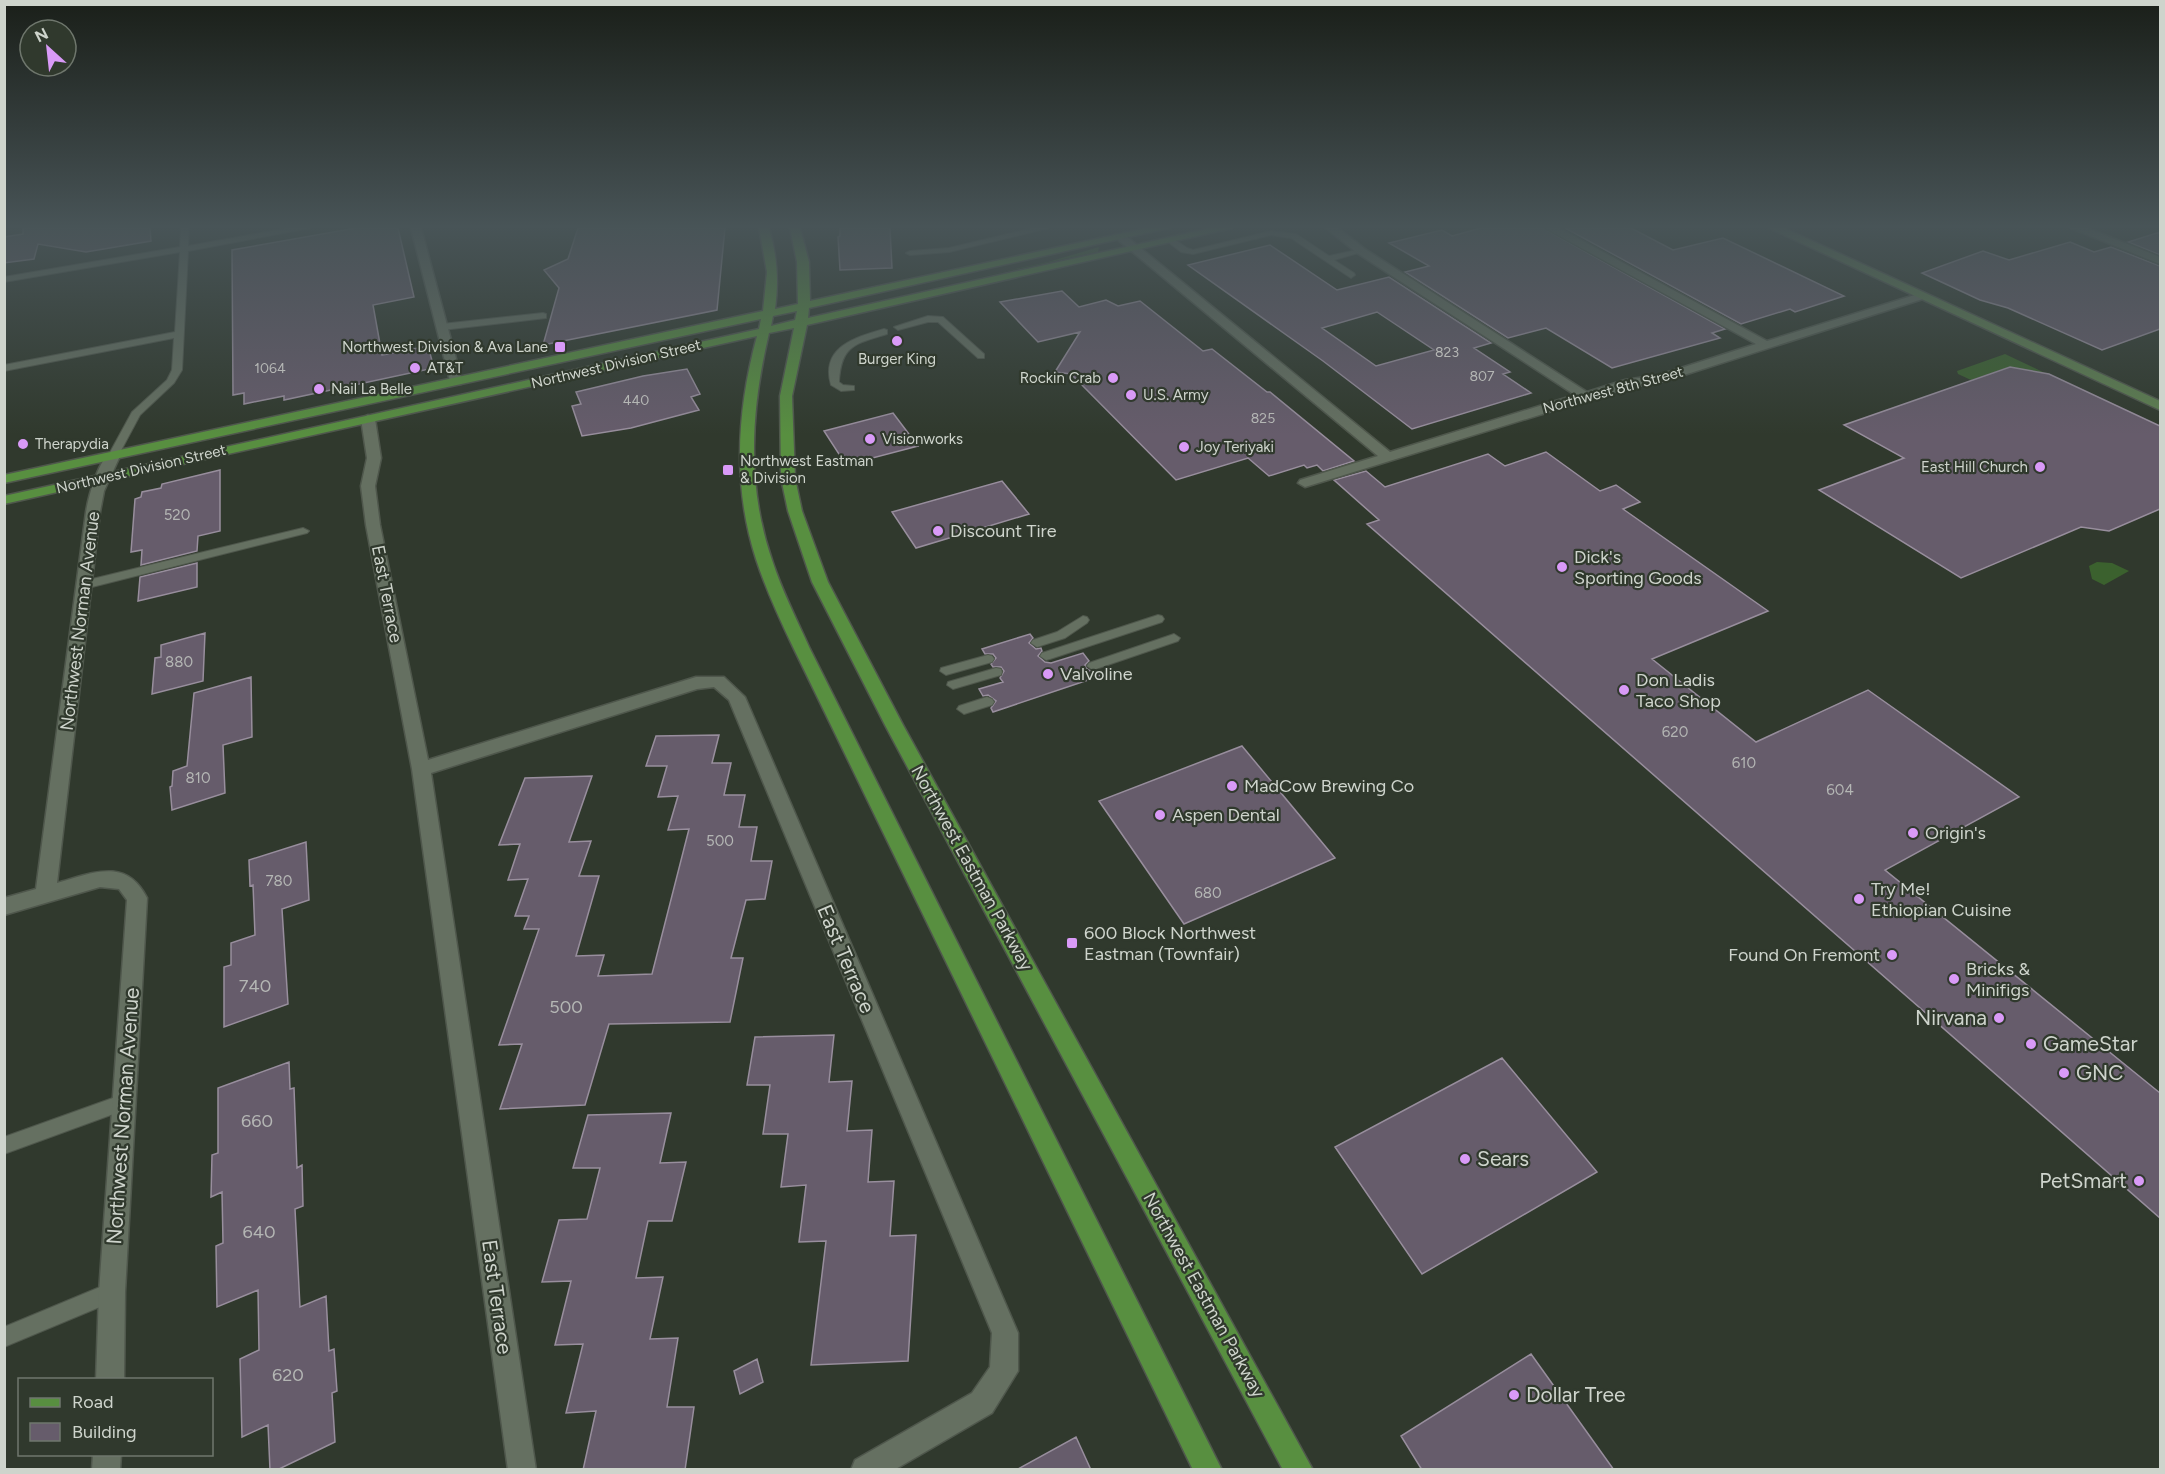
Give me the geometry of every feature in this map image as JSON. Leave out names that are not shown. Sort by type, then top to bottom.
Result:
[{"type":"main road","points":[[772,297],[750,393],[747,435],[747,478],[760,548],[783,608],[1208,1470]]},
{"type":"main road","name":"Northwest Eastman Parkway","points":[[804,297],[804,306],[786,396],[785,428],[788,468],[795,511],[820,582],[884,705],[1299,1470]]},
{"type":"main road","name":"Northwest Division Street","points":[[4,479],[847,297]]},
{"type":"main road","name":"Northwest Division Street","points":[[4,500],[917,297]]},
{"type":"street","points":[[434,297],[456,381]]},
{"type":"street","points":[[1194,297],[1386,456]]},
{"type":"street","points":[[1432,297],[1585,396]]},
{"type":"street","points":[[1678,297],[1767,345]]},
{"type":"street","name":"Northwest 8th Street","points":[[1305,483],[1386,456],[1625,384],[1661,378],[1920,297]]},
{"type":"street","points":[[1924,297],[2160,406]]},
{"type":"street","name":"East Terrace","points":[[368,419],[374,458],[368,486],[373,525],[421,769],[522,1470]]},
{"type":"street","name":"Northwest Norman Avenue","points":[[110,1378],[112,1292],[137,898],[125,882],[100,879],[46,894],[93,512],[102,478],[113,456]]},
{"type":"street","name":"East Terrace","points":[[421,769],[696,683],[718,681],[736,697],[1005,1333],[1004,1371],[982,1403],[869,1468]]},
{"type":"street","points":[[4,907],[46,894]]},
{"type":"lane","name":"Northwest Norman Avenue","points":[[113,456],[136,414],[174,376],[180,334],[182,297]]},
{"type":"lane","points":[[442,327],[543,316]]},
{"type":"lane","points":[[898,327],[928,319],[940,319],[981,356]]},
{"type":"lane","points":[[851,388],[841,388],[834,383],[834,365],[840,349],[847,344],[884,332]]},
{"type":"lane","points":[[4,368],[180,334]]},
{"type":"lane","points":[[84,585],[303,531]]},
{"type":"lane","points":[[1046,656],[1158,619]]},
{"type":"lane","points":[[1037,643],[1061,635],[1083,620]]},
{"type":"lane","points":[[1093,666],[1174,638]]},
{"type":"lane","points":[[946,671],[988,659]]},
{"type":"lane","points":[[953,685],[996,672]]},
{"type":"lane","points":[[964,709],[987,702]]},
{"type":"lane","points":[[4,1146],[124,1102]]},
{"type":"lane","points":[[4,1337],[112,1292]]},
{"type":"green space","points":[[2005,354],[2045,373],[2009,367],[1971,380],[1958,374],[1957,371]]},
{"type":"green space","points":[[2097,562],[2112,563],[2129,571],[2104,585],[2092,579],[2089,566]]},
{"type":"building","points":[[232,297],[414,297],[373,305],[382,355],[428,346],[434,368],[284,400],[284,396],[244,404],[244,393],[233,395]]},
{"type":"building","points":[[557,297],[718,297],[717,310],[543,345]]},
{"type":"building","points":[[1029,297],[1068,297],[1079,307],[1106,300],[1118,306],[1140,301],[1203,351],[1212,349],[1270,392],[1354,461],[1323,471],[1317,465],[1307,468],[1304,465],[1269,476],[1248,458],[1176,480],[1071,374],[1055,372],[1080,332],[1038,342],[1000,302]]},
{"type":"building","points":[[1233,297],[1420,297],[1491,343],[1474,348],[1510,372],[1503,374],[1531,393],[1412,429],[1323,361]],"holes":[[[1377,312],[1434,350],[1376,366],[1322,328]]]},
{"type":"building","points":[[1444,297],[1667,297],[1725,329],[1712,333],[1720,338],[1612,368],[1546,328],[1508,338]]},
{"type":"building","points":[[1691,297],[1842,297],[1795,312],[1790,309],[1741,324]]},
{"type":"building","points":[[1973,297],[2160,297],[2160,329],[2102,350],[2008,308]]},
{"type":"building","name":"East Hill Church","points":[[2010,367],[2049,374],[2160,426],[2160,509],[2109,531],[2081,527],[1961,578],[1819,490],[1904,458],[1844,425]]},
{"type":"building","points":[[687,369],[700,394],[691,397],[699,410],[631,428],[582,436],[572,406],[581,404],[576,392],[643,376]]},
{"type":"building","name":"Visionworks","points":[[893,413],[918,446],[846,465],[824,431]]},
{"type":"building","points":[[1546,452],[1600,491],[1616,485],[1640,502],[1623,509],[1768,611],[1652,659],[1756,742],[1868,690],[2019,797],[1885,870],[2160,1093],[2160,1218],[1367,524],[1379,520],[1334,480],[1366,471],[1385,487],[1488,454],[1505,466]]},
{"type":"building","points":[[220,470],[220,531],[198,536],[197,551],[141,565],[142,550],[131,552],[135,499],[141,497],[142,492],[161,488],[162,484]]},
{"type":"building","name":"Discount Tire","points":[[1002,481],[1029,514],[916,548],[892,512]]},
{"type":"building","points":[[197,563],[197,587],[138,601],[140,577]]},
{"type":"building","points":[[205,633],[203,681],[152,694],[155,658],[161,657],[161,645]]},
{"type":"building","name":"Valvoline","points":[[1030,634],[1033,638],[1029,643],[1036,649],[1041,648],[1042,651],[1038,656],[1045,662],[1051,663],[1083,653],[1089,661],[1085,665],[1086,668],[1092,672],[1097,671],[1100,676],[993,712],[991,708],[996,701],[988,695],[983,696],[979,689],[1003,682],[1000,678],[1004,671],[1001,667],[993,667],[991,664],[996,658],[993,654],[985,654],[982,649]]},
{"type":"building","points":[[251,677],[252,737],[223,745],[225,793],[172,810],[170,787],[173,771],[187,766],[194,693]]},
{"type":"building","points":[[719,735],[712,763],[731,763],[724,795],[745,795],[739,827],[757,827],[751,861],[772,861],[765,899],[746,900],[731,958],[743,958],[730,1022],[609,1024],[585,1105],[500,1109],[522,1044],[499,1045],[539,929],[524,929],[529,916],[515,916],[528,879],[508,880],[520,844],[499,845],[525,778],[592,776],[569,842],[591,841],[579,876],[599,876],[576,956],[604,955],[598,976],[652,974],[689,829],[668,830],[678,796],[658,797],[667,766],[646,766],[656,736]]},
{"type":"building","points":[[1242,746],[1335,858],[1184,924],[1099,801]]},
{"type":"building","points":[[306,842],[309,900],[282,909],[288,1004],[224,1027],[224,967],[231,965],[231,943],[255,935],[253,885],[250,886],[249,860]]},
{"type":"building","points":[[834,1035],[829,1082],[852,1081],[847,1131],[872,1130],[868,1182],[894,1181],[890,1236],[916,1235],[908,1361],[811,1365],[826,1241],[799,1242],[806,1185],[781,1187],[788,1134],[763,1134],[770,1085],[747,1085],[755,1037]]},
{"type":"building","name":"Sears","points":[[1502,1058],[1597,1172],[1422,1274],[1335,1147]]},
{"type":"building","points":[[289,1062],[290,1089],[294,1088],[297,1168],[302,1165],[303,1206],[295,1209],[300,1307],[326,1296],[329,1351],[334,1349],[337,1391],[332,1393],[335,1442],[277,1470],[270,1470],[268,1425],[242,1437],[240,1359],[259,1350],[258,1290],[217,1307],[216,1246],[223,1243],[222,1192],[211,1197],[212,1155],[218,1153],[218,1088]]},
{"type":"building","points":[[671,1113],[660,1163],[686,1162],[672,1221],[648,1221],[636,1278],[663,1277],[650,1339],[678,1338],[667,1407],[694,1407],[685,1470],[583,1470],[596,1411],[566,1413],[583,1344],[555,1345],[571,1281],[542,1282],[559,1220],[587,1219],[600,1168],[573,1168],[588,1115]]},
{"type":"building","name":"Dollar Tree","points":[[1531,1354],[1614,1470],[1422,1470],[1401,1436]]},
{"type":"building","points":[[757,1359],[763,1382],[740,1394],[734,1371]]},
{"type":"building","points":[[1076,1437],[1091,1470],[1016,1470]]},
{"type":"place","name":"Burger King","points":[[897,341]]},
{"type":"place","name":"Northwest Division & Ava Lane","points":[[560,347]]},
{"type":"place","name":"AT&T","points":[[415,368]]},
{"type":"place","name":"Rockin Crab","points":[[1113,378]]},
{"type":"place","name":"Nail La Belle","points":[[319,389]]},
{"type":"place","name":"U.S. Army","points":[[1131,395]]},
{"type":"place","name":"Visionworks","points":[[870,439]]},
{"type":"place","name":"Therapydia","points":[[23,444]]},
{"type":"place","name":"Joy Teriyaki","points":[[1184,447]]},
{"type":"place","name":"East Hill Church","points":[[2040,467]]},
{"type":"place","name":"Northwest Eastman & Division","points":[[728,470]]},
{"type":"place","name":"Discount Tire","points":[[938,531]]},
{"type":"place","name":"Dick's Sporting Goods","points":[[1562,567]]},
{"type":"place","name":"Valvoline","points":[[1048,674]]},
{"type":"place","name":"Don Ladis Taco Shop","points":[[1624,690]]},
{"type":"place","name":"MadCow Brewing Co","points":[[1232,786]]},
{"type":"place","name":"Aspen Dental","points":[[1160,815]]},
{"type":"place","name":"Origin's","points":[[1913,833]]},
{"type":"place","name":"Try Me! Ethiopian Cuisine","points":[[1859,899]]},
{"type":"place","name":"600 Block Northwest Eastman (Townfair)","points":[[1072,943]]},
{"type":"place","name":"Found On Fremont","points":[[1892,955]]},
{"type":"place","name":"Bricks & Minifigs","points":[[1954,979]]},
{"type":"place","name":"Nirvana","points":[[1999,1018]]},
{"type":"place","name":"GameStar","points":[[2031,1044]]},
{"type":"place","name":"GNC","points":[[2064,1073]]},
{"type":"place","name":"Sears","points":[[1465,1159]]},
{"type":"place","name":"PetSmart","points":[[2139,1181]]},
{"type":"place","name":"Dollar Tree","points":[[1514,1395]]}]
